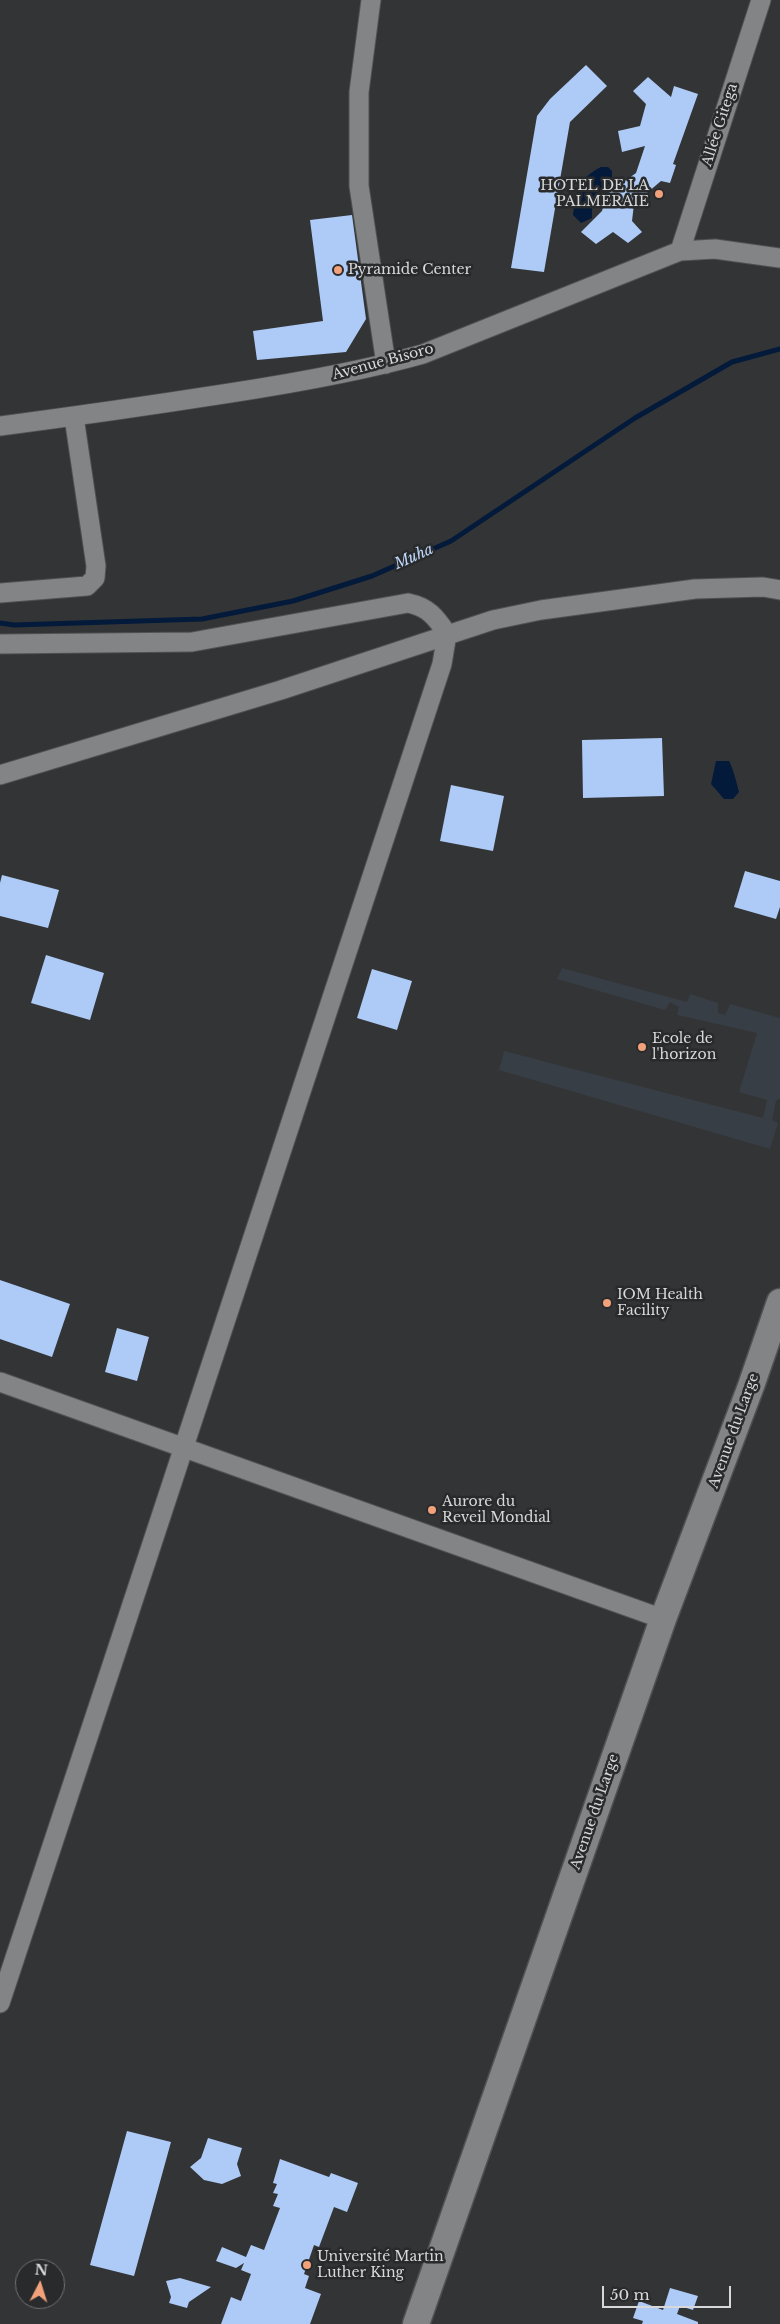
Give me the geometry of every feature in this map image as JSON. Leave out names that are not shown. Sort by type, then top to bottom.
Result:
[{"type":"main road","name":"Avenue du Large","points":[[416,2324],[663,1619],[751,1386],[780,1302]]},
{"type":"street","points":[[371,0],[359,92],[359,186],[386,364]]},
{"type":"street","name":"Allée Gitega","points":[[680,251],[761,0]]},
{"type":"street","name":"Avenue Bisoro","points":[[0,426],[313,380],[386,364],[423,354],[680,251],[714,249],[780,258]]},
{"type":"street","points":[[0,593],[87,586],[95,578],[96,566],[74,416]]},
{"type":"street","points":[[0,775],[281,690],[447,634],[541,610],[685,590],[763,587],[780,590]]},
{"type":"street","points":[[0,644],[192,642],[408,603],[421,606],[435,615],[447,634],[442,664],[108,1682],[0,2003]]},
{"type":"street","points":[[0,1382],[184,1446],[663,1619]]},
{"type":"shaded area","points":[[562,968],[687,1002],[690,994],[718,1003],[718,1013],[725,1015],[730,1004],[780,1018],[780,1098],[776,1101],[772,1120],[778,1123],[770,1149],[499,1070],[504,1051],[763,1118],[767,1100],[739,1092],[757,1033],[677,1015],[679,1007],[670,1002],[665,1010],[557,979]]},
{"type":"water","points":[[601,167],[608,167],[612,171],[612,181],[596,195],[593,203],[592,218],[581,223],[573,215],[577,192],[583,181]]},
{"type":"water","points":[[716,761],[729,761],[739,792],[733,799],[724,799],[711,784]]},
{"type":"building","points":[[586,65],[607,86],[570,122],[544,272],[511,268],[537,116],[550,99]]},
{"type":"building","points":[[648,77],[671,97],[674,86],[698,94],[673,164],[676,165],[670,183],[661,181],[634,204],[632,221],[642,232],[628,243],[613,232],[596,244],[581,232],[602,211],[607,194],[636,173],[645,146],[622,152],[618,131],[640,126],[646,104],[633,91]]},
{"type":"building","name":"Pyramide Center","points":[[352,215],[366,319],[346,352],[257,360],[253,331],[323,321],[310,220]]},
{"type":"building","points":[[662,738],[664,796],[583,798],[582,740]]},
{"type":"building","points":[[451,785],[504,796],[493,851],[440,841]]},
{"type":"building","points":[[745,871],[780,881],[780,907],[776,919],[734,907]]},
{"type":"building","points":[[2,875],[59,890],[48,928],[0,916],[0,883]]},
{"type":"building","points":[[46,955],[104,973],[90,1020],[31,1003]]},
{"type":"building","points":[[372,969],[412,981],[397,1030],[357,1018]]},
{"type":"building","points":[[0,1280],[70,1304],[52,1357],[0,1339]]},
{"type":"building","points":[[117,1328],[149,1337],[137,1381],[105,1372]]},
{"type":"building","points":[[127,2131],[171,2142],[134,2276],[90,2265]]},
{"type":"building","points":[[208,2138],[242,2148],[237,2164],[241,2176],[222,2184],[204,2180],[190,2167],[201,2158]]},
{"type":"building","points":[[280,2159],[329,2177],[331,2173],[358,2183],[347,2212],[334,2207],[319,2247],[314,2245],[304,2274],[309,2276],[305,2288],[321,2294],[310,2324],[221,2324],[231,2297],[241,2301],[251,2274],[241,2270],[244,2263],[236,2268],[216,2261],[222,2247],[246,2257],[251,2245],[264,2250],[280,2208],[273,2206],[278,2194],[273,2193],[277,2184],[273,2183]]},
{"type":"building","points":[[180,2278],[211,2287],[189,2302],[187,2308],[169,2303],[171,2297],[166,2281]]},
{"type":"building","points":[[670,2288],[698,2296],[693,2310],[680,2306],[677,2314],[698,2322],[698,2324],[642,2324],[643,2321],[633,2318],[639,2301],[663,2310]]},
{"type":"waterway","name":"Muha","points":[[0,623],[14,625],[202,619],[293,601],[372,576],[451,541],[635,418],[732,362],[780,349]]},
{"type":"place","name":"HOTEL DE LA PALMERAIE","points":[[659,194]]},
{"type":"place","name":"Pyramide Center","points":[[338,270]]},
{"type":"place","name":"Ecole de l'horizon","points":[[642,1047]]},
{"type":"place","name":"IOM Health Facility","points":[[607,1303]]},
{"type":"place","name":"Aurore du Reveil Mondial","points":[[432,1510]]},
{"type":"place","name":"Université Martin Luther King","points":[[307,2265]]}]
